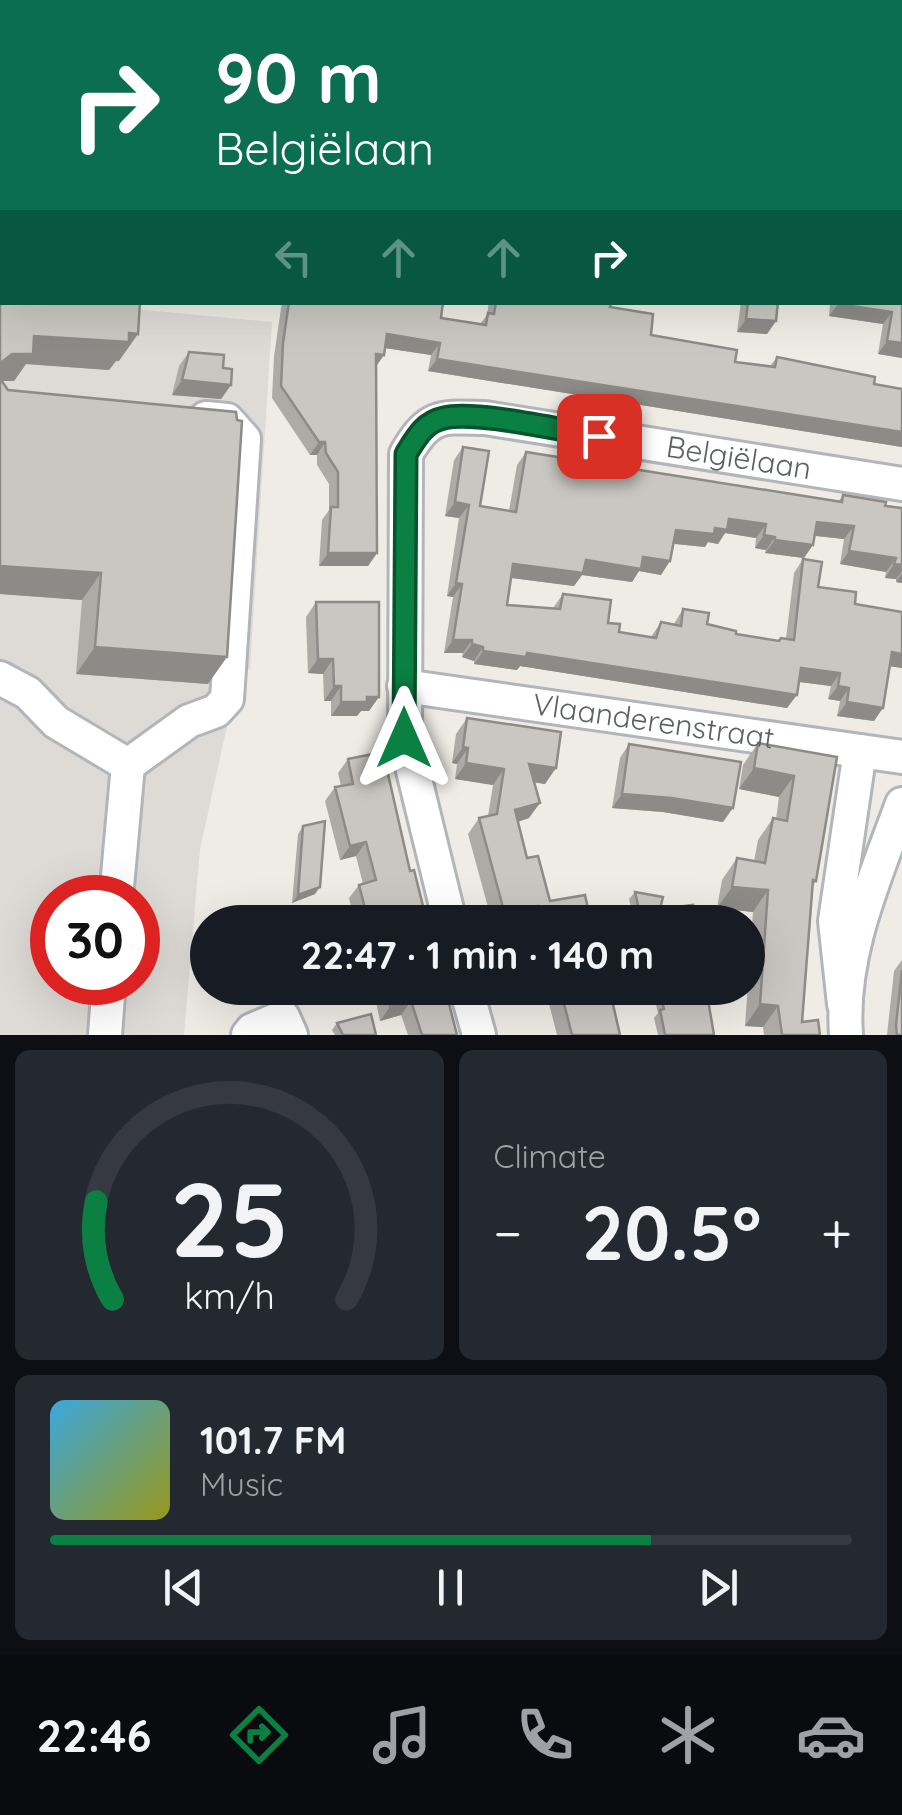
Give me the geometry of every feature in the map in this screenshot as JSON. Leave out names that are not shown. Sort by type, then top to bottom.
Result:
[{"type":"street","points":[[118,875],[128,766],[189,721],[216,711],[227,698],[230,680],[244,440],[227,420],[170,415]]},
{"type":"street","name":"Belgiëlaan","points":[[446,905],[404,738],[406,454],[421,430],[444,418],[486,418],[902,484]]},
{"type":"street","points":[[0,678],[28,693],[56,722],[128,766]]},
{"type":"street","name":"Vlaanderenstraat","points":[[404,686],[902,757]]},
{"type":"street","points":[[845,1020],[834,922],[860,751]]},
{"type":"street","points":[[845,1020],[859,922],[902,804]]},
{"type":"street","points":[[105,1035],[107,1005]]},
{"type":"street","points":[[470,1005],[478,1035]]},
{"type":"street","points":[[248,1035],[283,1017],[291,1035]]},
{"type":"shaded area","points":[[0,305],[92,305],[272,322],[250,668],[236,685],[200,849],[195,905],[190,905],[184,1035],[0,1035]]},
{"type":"building","points":[[0,305],[140,305],[138,334],[129,333],[129,342],[34,336],[33,354],[12,354],[2,362],[1,380],[8,390],[236,412],[237,420],[242,421],[227,657],[95,647],[101,573],[0,566]]},
{"type":"building","points":[[289,305],[443,305],[441,318],[486,325],[488,313],[494,314],[496,305],[610,305],[653,314],[651,335],[737,350],[735,362],[775,367],[777,357],[875,377],[874,384],[902,389],[902,432],[437,359],[440,343],[387,334],[384,355],[376,354],[377,553],[328,553],[331,507],[338,507],[338,472],[326,453],[325,442],[319,442],[281,386]]},
{"type":"building","points":[[748,305],[778,305],[776,321],[746,319]]},
{"type":"building","points":[[845,305],[902,305],[902,343],[887,341],[892,312]]},
{"type":"building","points":[[189,352],[224,355],[223,368],[232,369],[231,385],[182,380]]},
{"type":"building","points":[[463,447],[489,451],[480,506],[516,512],[526,452],[842,502],[843,495],[902,508],[902,565],[894,564],[896,558],[849,551],[854,526],[817,522],[813,545],[775,540],[764,535],[766,524],[729,519],[727,530],[715,528],[714,534],[676,530],[670,561],[643,557],[641,569],[586,560],[583,573],[513,564],[507,605],[560,609],[563,594],[611,600],[608,623],[620,624],[619,632],[656,638],[661,622],[681,626],[683,609],[709,613],[707,624],[736,634],[794,640],[803,559],[822,562],[818,587],[856,592],[855,604],[902,612],[902,654],[892,652],[883,708],[847,702],[849,688],[838,686],[840,673],[801,668],[797,695],[527,653],[526,657],[483,651],[472,640],[453,640],[462,584],[456,583],[469,505],[455,502]]},
{"type":"building","points":[[316,602],[379,602],[379,697],[367,697],[367,702],[341,702],[341,686],[334,686],[333,659],[318,659]]},
{"type":"building","points":[[467,718],[561,732],[556,768],[529,764],[540,803],[515,810],[527,858],[538,856],[550,901],[585,895],[587,905],[502,905],[479,818],[497,814],[504,769],[466,763],[468,748],[463,747]]},
{"type":"building","points":[[758,743],[837,757],[816,881],[813,880],[802,1022],[818,1020],[820,1035],[782,1035],[778,1006],[765,1005],[768,890],[732,887],[737,858],[765,863],[773,818],[787,821],[794,776],[754,768]]},
{"type":"building","points":[[629,744],[741,762],[733,808],[622,794]]},
{"type":"building","points":[[383,752],[410,871],[414,870],[423,905],[364,905],[359,885],[376,880],[366,842],[350,846],[335,787],[353,784],[348,759]]},
{"type":"building","points":[[325,821],[320,887],[298,895],[303,826]]},
{"type":"building","points":[[635,892],[663,897],[661,905],[638,905]]},
{"type":"building","points":[[902,970],[902,1035],[897,1035],[896,1025]]},
{"type":"building","points":[[412,1005],[449,1005],[457,1035],[422,1035]]},
{"type":"building","points":[[564,1005],[613,1005],[620,1035],[572,1035]]},
{"type":"building","points":[[663,1005],[709,1005],[714,1035],[665,1035],[660,1010]]},
{"type":"building","points":[[371,1014],[376,1035],[343,1035],[337,1023]]},
{"type":"route","points":[[404,738],[406,454],[421,430],[444,418],[486,418],[599,436]]}]
